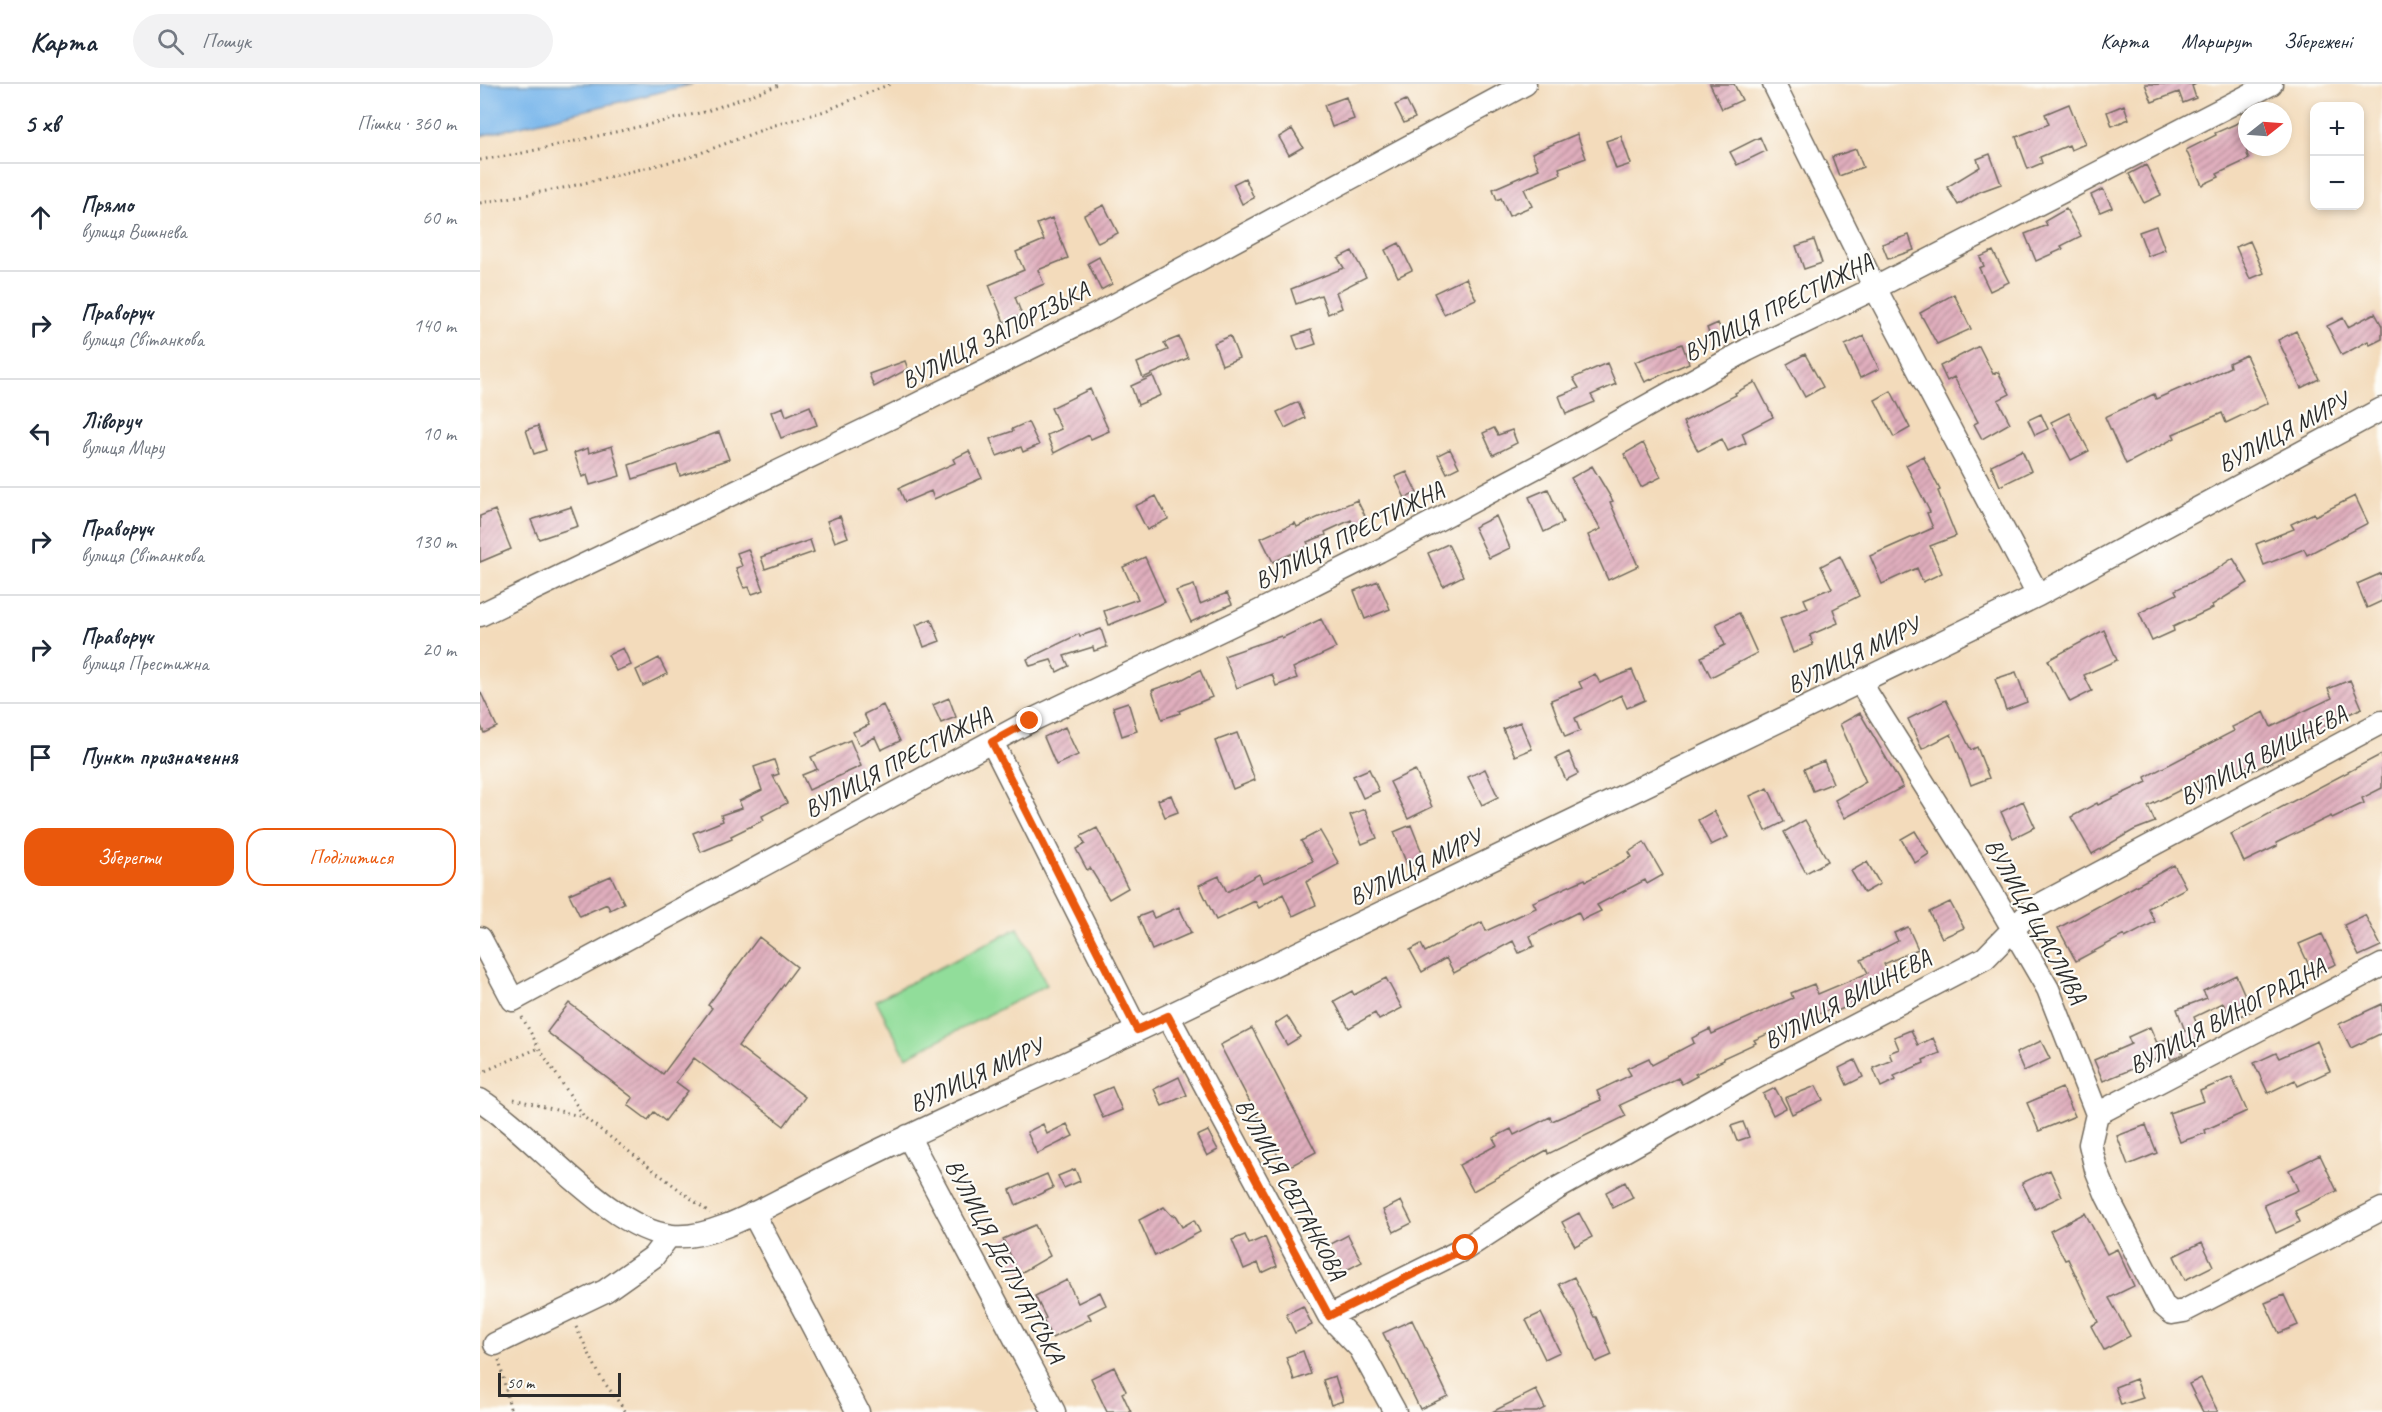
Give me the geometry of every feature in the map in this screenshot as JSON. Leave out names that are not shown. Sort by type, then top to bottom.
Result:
[{"type":"street","name":"ВУЛИЦЯ ЗАПОРІЗЬКА","points":[[480,615],[894,416],[1100,313],[1525,84]]},
{"type":"street","points":[[1774,84],[1875,288],[2038,594]]},
{"type":"street","name":"ВУЛИЦЯ ПРЕСТИЖНА","points":[[513,1000],[1030,721],[1246,618],[1379,551],[1574,447],[1747,350],[1875,288],[2271,84]]},
{"type":"street","name":"ВУЛИЦЯ МИРУ","points":[[480,1100],[500,1112],[551,1159],[632,1223],[669,1236],[695,1235],[726,1225],[908,1136],[1168,1016],[2038,594],[2382,409]]},
{"type":"street","name":"ВУЛИЦЯ ЩАСЛИВА","points":[[1860,681],[1985,880],[2048,989],[2097,1114]]},
{"type":"street","name":"ВУЛИЦЯ ВИШНЕВА","points":[[1329,1316],[1466,1248],[1558,1188],[1749,1081],[1985,958],[2034,908],[2382,722]]},
{"type":"street","points":[[992,742],[1137,1030]]},
{"type":"street","points":[[480,938],[513,1000]]},
{"type":"street","name":"ВУЛИЦЯ ВИНОГРАДНА","points":[[2097,1114],[2382,965]]},
{"type":"street","name":"ВУЛИЦЯ СВІТАНКОВА","points":[[1168,1016],[1329,1316],[1360,1348],[1395,1412]]},
{"type":"street","points":[[2097,1114],[2090,1144],[2096,1169],[2107,1196],[2163,1305],[2172,1313],[2184,1311],[2382,1209]]},
{"type":"street","name":"ВУЛИЦЯ ДЕПУТАТСЬКА","points":[[908,1136],[1054,1412]]},
{"type":"street","points":[[753,1213],[858,1412]]},
{"type":"street","points":[[495,1344],[605,1291],[653,1257],[669,1236]]},
{"type":"path","points":[[480,160],[518,154],[704,112],[782,84]]},
{"type":"path","points":[[480,203],[568,187],[690,157],[775,125],[825,111],[890,84]]},
{"type":"path","points":[[513,1000],[539,1048],[585,1118],[726,1225]]},
{"type":"path","points":[[480,1073],[539,1048]]},
{"type":"path","points":[[503,1096],[585,1118]]},
{"type":"path","points":[[567,1310],[601,1378],[626,1412]]},
{"type":"path","points":[[495,1344],[511,1412]]},
{"type":"green space","points":[[1018,928],[1047,985],[906,1057],[876,1000]]},
{"type":"water","points":[[480,84],[693,84],[480,136]]},
{"type":"building","points":[[1710,84],[1734,84],[1742,100],[1722,109]]},
{"type":"building","points":[[2145,84],[2196,84],[2192,86],[2196,98],[2183,103],[2179,92],[2152,102]]},
{"type":"building","points":[[1346,97],[1354,119],[1332,127],[1324,105]]},
{"type":"building","points":[[1406,100],[1415,118],[1404,123],[1395,105]]},
{"type":"building","points":[[2069,104],[2085,144],[2071,150],[2069,145],[2040,157],[2042,163],[2028,169],[2016,137],[2049,124],[2045,114]]},
{"type":"building","points":[[2124,105],[2129,119],[2112,126],[2107,112]]},
{"type":"building","points":[[2238,123],[2238,156],[2248,156],[2249,159],[2217,174],[2219,177],[2202,185],[2186,150],[2216,135],[2215,133]]},
{"type":"building","points":[[1292,129],[1303,147],[1289,155],[1279,137]]},
{"type":"building","points":[[1577,134],[1586,158],[1559,168],[1561,174],[1524,189],[1532,206],[1509,216],[1501,198],[1497,200],[1493,189],[1539,169],[1532,153]]},
{"type":"building","points":[[1621,136],[1631,164],[1616,169],[1606,141]]},
{"type":"building","points":[[1760,137],[1766,151],[1737,165],[1730,152]]},
{"type":"building","points":[[1856,149],[1863,167],[1839,176],[1832,157]]},
{"type":"building","points":[[1990,154],[2001,184],[1979,192],[1958,205],[1947,187],[1980,167],[1977,159]]},
{"type":"building","points":[[2146,165],[2161,195],[2144,203],[2129,174]]},
{"type":"building","points":[[1245,178],[1254,198],[1242,204],[1233,184]]},
{"type":"building","points":[[2103,189],[2112,207],[2100,212],[2091,195]]},
{"type":"building","points":[[1104,205],[1118,233],[1098,243],[1084,215]]},
{"type":"building","points":[[2066,209],[2081,236],[2061,246],[2063,249],[2036,261],[2025,234],[2047,225],[2045,221]]},
{"type":"building","points":[[1052,218],[1068,258],[1038,270],[1044,284],[1015,297],[1022,315],[1004,322],[989,285],[1024,270],[1016,252],[1044,240],[1037,224]]},
{"type":"building","points":[[2156,226],[2165,250],[2148,256],[2139,232]]},
{"type":"building","points":[[1909,235],[1914,250],[1888,259],[1882,244]]},
{"type":"building","points":[[1814,240],[1822,263],[1804,269],[1796,246]]},
{"type":"building","points":[[2250,241],[2264,273],[2250,279],[2236,247]]},
{"type":"building","points":[[1399,243],[1412,270],[1398,277],[1385,250]]},
{"type":"building","points":[[1352,251],[1366,277],[1336,292],[1342,308],[1328,314],[1321,295],[1296,304],[1291,289],[1344,268],[1338,258]]},
{"type":"building","points":[[1993,251],[2009,282],[1990,291],[1979,268],[1984,266],[1980,257]]},
{"type":"building","points":[[1099,257],[1112,284],[1101,290],[1088,263]]},
{"type":"building","points":[[1466,278],[1476,299],[1444,314],[1434,293]]},
{"type":"building","points":[[1954,294],[1971,329],[1937,344],[1920,313]]},
{"type":"building","points":[[2375,313],[2382,326],[2382,339],[2370,345],[2368,341],[2342,355],[2327,326],[2343,318],[2348,327]]},
{"type":"building","points":[[1718,323],[1726,341],[1714,346],[1707,328]]},
{"type":"building","points":[[1311,330],[1316,344],[1298,350],[1293,336]]},
{"type":"building","points":[[2296,331],[2319,379],[2301,388],[2278,340]]},
{"type":"building","points":[[1230,336],[1239,358],[1222,365],[1214,343]]},
{"type":"building","points":[[1864,336],[1879,369],[1860,378],[1845,345]]},
{"type":"building","points":[[1179,337],[1188,358],[1143,378],[1137,363],[1168,350],[1164,343]]},
{"type":"building","points":[[1682,344],[1689,363],[1645,382],[1635,362]]},
{"type":"building","points":[[1979,346],[1993,374],[1998,372],[2010,394],[1998,400],[2010,423],[1982,439],[1974,424],[1978,422],[1954,377],[1947,381],[1940,366]]},
{"type":"building","points":[[1805,354],[1823,387],[1805,397],[1787,364]]},
{"type":"building","points":[[2246,355],[2268,403],[2226,423],[2222,413],[2173,434],[2175,438],[2126,464],[2105,417],[2154,394],[2156,399],[2190,384],[2191,386],[2230,367],[2229,363]]},
{"type":"building","points":[[905,361],[908,369],[874,387],[869,374]]},
{"type":"building","points":[[1607,363],[1616,384],[1591,395],[1595,402],[1566,414],[1559,396],[1579,388],[1573,378]]},
{"type":"building","points":[[1153,376],[1161,395],[1138,405],[1131,386]]},
{"type":"building","points":[[1755,382],[1773,417],[1742,433],[1746,443],[1728,451],[1722,439],[1698,451],[1683,422],[1736,395],[1735,393]]},
{"type":"building","points":[[1090,389],[1109,431],[1091,439],[1089,435],[1054,453],[1047,435],[1061,429],[1051,408]]},
{"type":"building","points":[[1891,391],[1910,428],[1894,437],[1875,400]]},
{"type":"building","points":[[1298,402],[1305,418],[1285,428],[1277,412]]},
{"type":"building","points":[[810,406],[817,425],[781,438],[771,412],[783,407],[786,416]]},
{"type":"building","points":[[2069,413],[2089,451],[2071,460],[2051,422]]},
{"type":"building","points":[[2041,414],[2048,429],[2035,435],[2028,420]]},
{"type":"building","points":[[1028,422],[1039,445],[1023,452],[1021,447],[997,456],[990,439],[1013,431],[1012,429]]},
{"type":"building","points":[[538,426],[546,450],[534,454],[526,430]]},
{"type":"building","points":[[1494,428],[1498,435],[1512,430],[1517,443],[1493,455],[1483,433]]},
{"type":"building","points":[[719,432],[729,459],[680,476],[677,465],[633,479],[629,465]]},
{"type":"building","points":[[1643,443],[1661,477],[1641,487],[1624,454]]},
{"type":"building","points":[[612,446],[620,476],[590,485],[587,475],[582,477],[574,453],[588,448],[589,453]]},
{"type":"building","points":[[1450,449],[1459,467],[1447,473],[1438,455]]},
{"type":"building","points":[[2022,450],[2031,471],[2000,486],[1991,465]]},
{"type":"building","points":[[969,451],[982,478],[934,499],[931,491],[905,502],[899,488],[955,463],[953,459]]},
{"type":"building","points":[[1923,456],[1940,490],[1938,491],[1956,536],[1930,546],[1942,573],[1923,582],[1917,568],[1882,584],[1870,556],[1933,528],[1927,513],[1930,512],[1906,465]]},
{"type":"building","points":[[1592,466],[1613,501],[1610,502],[1638,566],[1608,580],[1588,535],[1601,529],[1571,478]]},
{"type":"building","points":[[1407,472],[1417,493],[1405,498],[1395,477]]},
{"type":"building","points":[[1548,489],[1563,523],[1544,532],[1529,497]]},
{"type":"building","points":[[1156,496],[1168,519],[1147,530],[1135,506]]},
{"type":"building","points":[[2355,496],[2368,523],[2307,555],[2304,549],[2264,565],[2256,544],[2294,529],[2291,524],[2314,513],[2315,516]]},
{"type":"building","points":[[1357,500],[1367,520],[1354,526],[1351,520],[1325,532],[1326,535],[1307,542],[1309,546],[1273,562],[1261,538],[1295,523],[1297,527]]},
{"type":"building","points":[[571,507],[578,526],[539,539],[531,520]]},
{"type":"building","points":[[495,510],[511,549],[480,562],[480,516]]},
{"type":"building","points":[[840,516],[848,537],[835,542],[827,521]]},
{"type":"building","points":[[1496,516],[1510,548],[1489,558],[1474,527]]},
{"type":"building","points":[[810,540],[814,552],[765,569],[761,557]]},
{"type":"building","points":[[1448,544],[1463,576],[1443,586],[1428,553]]},
{"type":"building","points":[[748,549],[764,590],[752,594],[749,587],[744,588],[736,568],[742,566],[737,553]]},
{"type":"building","points":[[1840,556],[1859,596],[1833,609],[1838,623],[1810,635],[1813,645],[1793,653],[1780,618],[1808,608],[1804,599],[1832,588],[1821,566]]},
{"type":"building","points":[[1145,557],[1165,602],[1109,625],[1104,611],[1138,599],[1123,567]]},
{"type":"building","points":[[2233,558],[2248,583],[2212,605],[2213,608],[2173,627],[2174,631],[2152,641],[2139,613],[2177,594],[2175,590],[2211,573]]},
{"type":"building","points":[[2382,573],[2382,601],[2367,608],[2357,584]]},
{"type":"building","points":[[1378,581],[1390,609],[1365,619],[1354,591]]},
{"type":"building","points":[[1194,585],[1200,604],[1227,593],[1232,604],[1191,622],[1176,591]]},
{"type":"building","points":[[1739,613],[1757,653],[1711,677],[1701,657],[1725,645],[1716,624]]},
{"type":"building","points":[[931,619],[940,641],[924,647],[916,625]]},
{"type":"building","points":[[1321,619],[1336,648],[1293,668],[1297,678],[1276,686],[1272,674],[1237,688],[1224,656],[1281,636],[1282,638]]},
{"type":"building","points":[[1101,629],[1107,647],[1094,651],[1093,647],[1064,656],[1069,666],[1057,672],[1051,660],[1030,666],[1027,659],[1079,634],[1080,636]]},
{"type":"building","points":[[2104,630],[2117,660],[2084,675],[2092,691],[2070,702],[2048,660]]},
{"type":"building","points":[[623,648],[631,665],[616,671],[608,655]]},
{"type":"building","points":[[659,658],[667,674],[643,686],[636,670]]},
{"type":"building","points":[[1200,670],[1212,697],[1162,719],[1152,690],[1181,680]]},
{"type":"building","points":[[1632,670],[1645,700],[1627,708],[1621,695],[1575,718],[1580,731],[1565,737],[1551,700],[1582,688],[1579,682],[1595,674],[1600,683]]},
{"type":"building","points":[[2016,672],[2027,702],[2006,710],[1995,679]]},
{"type":"building","points":[[2350,680],[2362,708],[2325,725],[2327,729],[2282,751],[2284,756],[2252,771],[2249,766],[2206,788],[2202,779],[2148,806],[2155,822],[2134,830],[2092,854],[2071,817],[2097,803],[2098,805],[2147,782],[2145,777],[2234,731],[2232,727],[2264,712],[2271,727],[2332,698],[2328,689]]},
{"type":"building","points":[[480,691],[497,727],[484,733],[480,723]]},
{"type":"building","points":[[949,698],[956,717],[941,723],[933,705]]},
{"type":"building","points":[[1946,700],[1971,750],[1977,747],[1989,778],[1971,785],[1951,734],[1922,749],[1908,719]]},
{"type":"building","points":[[1128,702],[1137,731],[1122,736],[1113,707]]},
{"type":"building","points":[[883,705],[900,741],[881,750],[875,737],[859,745],[853,732],[869,725],[864,714]]},
{"type":"building","points":[[1860,713],[1903,787],[1845,818],[1835,800],[1866,782],[1840,724]]},
{"type":"building","points":[[1520,722],[1532,749],[1515,756],[1503,729]]},
{"type":"building","points":[[1065,727],[1078,755],[1056,765],[1044,737]]},
{"type":"building","points":[[1237,733],[1255,780],[1233,789],[1215,741]]},
{"type":"building","points":[[850,740],[861,766],[809,790],[802,775],[817,769],[811,757]]},
{"type":"building","points":[[1569,752],[1578,774],[1566,780],[1556,758]]},
{"type":"building","points":[[2382,754],[2382,788],[2362,798],[2364,803],[2332,818],[2331,816],[2276,843],[2277,846],[2244,862],[2231,834]]},
{"type":"building","points":[[774,760],[779,774],[773,776],[787,803],[762,816],[764,820],[731,836],[732,839],[701,852],[693,833],[723,821],[721,815],[742,808],[739,801],[762,790],[754,767]]},
{"type":"building","points":[[1824,761],[1833,783],[1813,791],[1804,769]]},
{"type":"building","points":[[1369,769],[1379,791],[1363,798],[1353,776]]},
{"type":"building","points":[[1485,769],[1498,797],[1482,805],[1468,777]]},
{"type":"building","points":[[1415,770],[1432,807],[1408,819],[1390,782]]},
{"type":"building","points":[[1768,788],[1784,822],[1766,831],[1750,796]]},
{"type":"building","points":[[1171,795],[1178,812],[1165,817],[1158,800]]},
{"type":"building","points":[[2023,801],[2035,827],[2013,838],[2001,812]]},
{"type":"building","points":[[1365,809],[1377,838],[1362,844],[1350,815]]},
{"type":"building","points":[[1714,811],[1728,837],[1711,845],[1698,820]]},
{"type":"building","points":[[1805,820],[1828,861],[1806,873],[1784,832]]},
{"type":"building","points":[[1411,825],[1425,860],[1408,867],[1394,832]]},
{"type":"building","points":[[1097,828],[1128,888],[1109,899],[1090,868],[1087,870],[1076,849],[1085,844],[1081,836]]},
{"type":"building","points":[[1320,831],[1339,864],[1306,882],[1316,905],[1293,916],[1283,894],[1259,908],[1255,901],[1216,920],[1199,885],[1219,876],[1227,892],[1259,874],[1263,883],[1313,861],[1301,841]]},
{"type":"building","points":[[1915,831],[1929,854],[1915,863],[1901,839]]},
{"type":"building","points":[[1644,842],[1663,875],[1647,884],[1645,880],[1597,905],[1601,911],[1582,920],[1578,912],[1530,936],[1534,946],[1519,953],[1513,941],[1454,973],[1446,958],[1422,972],[1410,950],[1421,944],[1425,952],[1482,922],[1486,931],[1536,908],[1533,902],[1585,879],[1586,881],[1632,857],[1629,852]]},
{"type":"building","points":[[1867,862],[1880,884],[1864,893],[1851,871]]},
{"type":"building","points":[[2174,865],[2186,888],[2148,908],[2155,922],[2125,938],[2124,935],[2076,961],[2058,928]]},
{"type":"building","points":[[611,876],[624,903],[610,910],[607,904],[580,916],[569,894]]},
{"type":"building","points":[[1950,902],[1964,928],[1942,938],[1929,912]]},
{"type":"building","points":[[1179,907],[1191,933],[1152,950],[1138,917],[1151,912],[1154,918]]},
{"type":"building","points":[[2365,915],[2381,946],[2359,956],[2344,925]]},
{"type":"building","points":[[1908,927],[1918,949],[1884,964],[1889,974],[1852,993],[1856,1003],[1837,1011],[1835,1007],[1802,1021],[1801,1019],[1754,1040],[1756,1043],[1723,1058],[1724,1060],[1695,1074],[1697,1076],[1682,1084],[1678,1078],[1620,1105],[1626,1116],[1548,1154],[1547,1150],[1473,1191],[1459,1165],[1497,1145],[1493,1138],[1511,1129],[1514,1135],[1550,1117],[1552,1121],[1601,1100],[1597,1091],[1631,1075],[1627,1068],[1649,1058],[1652,1065],[1694,1043],[1692,1038],[1710,1029],[1712,1034],[1793,998],[1791,993],[1814,984],[1818,994],[1868,973],[1861,960],[1898,941],[1894,933]]},
{"type":"building","points":[[2322,934],[2336,964],[2313,974],[2299,944]]},
{"type":"building","points":[[759,937],[797,967],[738,1046],[805,1097],[784,1126],[694,1058],[676,1082],[688,1091],[665,1121],[654,1112],[648,1120],[628,1105],[633,1098],[547,1032],[569,1003],[663,1074],[712,1008],[708,1005]]},
{"type":"building","points":[[2236,975],[2252,1011],[2231,1020],[2223,1003],[2194,1017],[2203,1038],[2180,1046],[2183,1054],[2171,1060],[2169,1054],[2103,1081],[2094,1060],[2131,1044],[2128,1037],[2150,1027],[2157,1043],[2185,1031],[2177,1009],[2207,998],[2203,991]]},
{"type":"building","points":[[1386,978],[1402,1008],[1379,1020],[1375,1013],[1349,1028],[1334,1001],[1352,991],[1354,995]]},
{"type":"building","points":[[2382,1004],[2382,1033],[2351,1048],[2339,1024]]},
{"type":"building","points":[[1287,1016],[1300,1037],[1287,1045],[1275,1024]]},
{"type":"building","points":[[1252,1028],[1316,1152],[1285,1169],[1220,1045]]},
{"type":"building","points":[[1911,1030],[1918,1045],[1933,1038],[1940,1053],[1894,1076],[1896,1080],[1881,1087],[1873,1068],[1892,1060],[1889,1053],[1899,1049],[1894,1037]]},
{"type":"building","points":[[2041,1041],[2050,1059],[2024,1071],[2016,1053]]},
{"type":"building","points":[[2317,1041],[2330,1071],[2298,1086],[2295,1080],[2268,1093],[2254,1063],[2276,1053],[2279,1058]]},
{"type":"building","points":[[1855,1060],[1863,1077],[1847,1085],[1839,1068]]},
{"type":"building","points":[[1179,1077],[1187,1095],[1162,1106],[1154,1089]]},
{"type":"building","points":[[2232,1077],[2247,1111],[2205,1130],[2206,1133],[2180,1142],[2169,1113],[2204,1101],[2200,1091]]},
{"type":"building","points":[[1816,1086],[1823,1100],[1792,1114],[1785,1098]]},
{"type":"building","points":[[1112,1087],[1122,1110],[1103,1118],[1093,1095]]},
{"type":"building","points":[[1775,1088],[1786,1108],[1773,1115],[1763,1094]]},
{"type":"building","points":[[2062,1088],[2075,1116],[2039,1131],[2027,1103]]},
{"type":"building","points":[[1743,1122],[1749,1137],[1737,1141],[1731,1126]]},
{"type":"building","points":[[1043,1124],[1047,1134],[1067,1124],[1073,1136],[1037,1154],[1027,1132]]},
{"type":"building","points":[[2146,1125],[2157,1153],[2128,1165],[2117,1136]]},
{"type":"building","points":[[1208,1131],[1218,1150],[1207,1156],[1197,1136]]},
{"type":"building","points":[[2320,1155],[2337,1191],[2295,1211],[2300,1222],[2276,1233],[2264,1205],[2298,1190],[2289,1170]]},
{"type":"building","points":[[1075,1169],[1080,1181],[1064,1188],[1058,1176]]},
{"type":"building","points":[[2050,1170],[2062,1196],[2035,1209],[2022,1183]]},
{"type":"building","points":[[1047,1174],[1053,1188],[1016,1205],[1010,1190]]},
{"type":"building","points":[[1625,1182],[1633,1198],[1613,1208],[1606,1192]]},
{"type":"building","points":[[1401,1201],[1412,1223],[1394,1232],[1383,1210]]},
{"type":"building","points":[[1164,1207],[1172,1216],[1175,1215],[1182,1227],[1194,1220],[1200,1232],[1155,1256],[1139,1220]]},
{"type":"building","points":[[1579,1213],[1592,1237],[1575,1246],[1562,1222]]},
{"type":"building","points":[[2085,1213],[2107,1254],[2117,1249],[2134,1286],[2109,1298],[2130,1336],[2104,1350],[2091,1326],[2098,1322],[2068,1259],[2065,1260],[2050,1231]]},
{"type":"building","points":[[1035,1225],[1050,1256],[1019,1274],[1003,1239]]},
{"type":"building","points":[[1245,1235],[1249,1244],[1265,1237],[1277,1266],[1262,1273],[1258,1263],[1244,1269],[1232,1240]]},
{"type":"building","points":[[1348,1235],[1362,1262],[1343,1272],[1329,1245]]},
{"type":"building","points":[[2202,1242],[2213,1266],[2185,1280],[2174,1256]]},
{"type":"building","points":[[1574,1277],[1596,1317],[1612,1355],[1596,1362],[1576,1314],[1559,1284]]},
{"type":"building","points":[[1067,1280],[1078,1303],[1100,1292],[1106,1305],[1088,1314],[1091,1319],[1052,1338],[1043,1320],[1046,1318],[1035,1296]]},
{"type":"building","points":[[2284,1295],[2298,1325],[2279,1333],[2265,1303]]},
{"type":"building","points":[[1303,1306],[1312,1325],[1295,1333],[1286,1314]]},
{"type":"building","points":[[1541,1313],[1560,1352],[1545,1359],[1526,1320]]},
{"type":"building","points":[[1412,1320],[1448,1396],[1420,1409],[1383,1333]]},
{"type":"building","points":[[1303,1351],[1311,1374],[1294,1380],[1286,1357]]},
{"type":"building","points":[[1114,1367],[1126,1391],[1122,1393],[1131,1412],[1107,1412],[1091,1378]]},
{"type":"building","points":[[1335,1376],[1343,1401],[1331,1405],[1323,1380]]},
{"type":"building","points":[[2201,1378],[2218,1412],[2203,1412],[2189,1384]]},
{"type":"building","points":[[2136,1379],[2143,1398],[2121,1405],[2115,1387]]},
{"type":"building","points":[[1536,1390],[1545,1408],[1537,1412],[1492,1412]]},
{"type":"route","points":[[1030,721],[992,742],[1137,1030],[1168,1016],[1329,1316],[1466,1248]]}]
